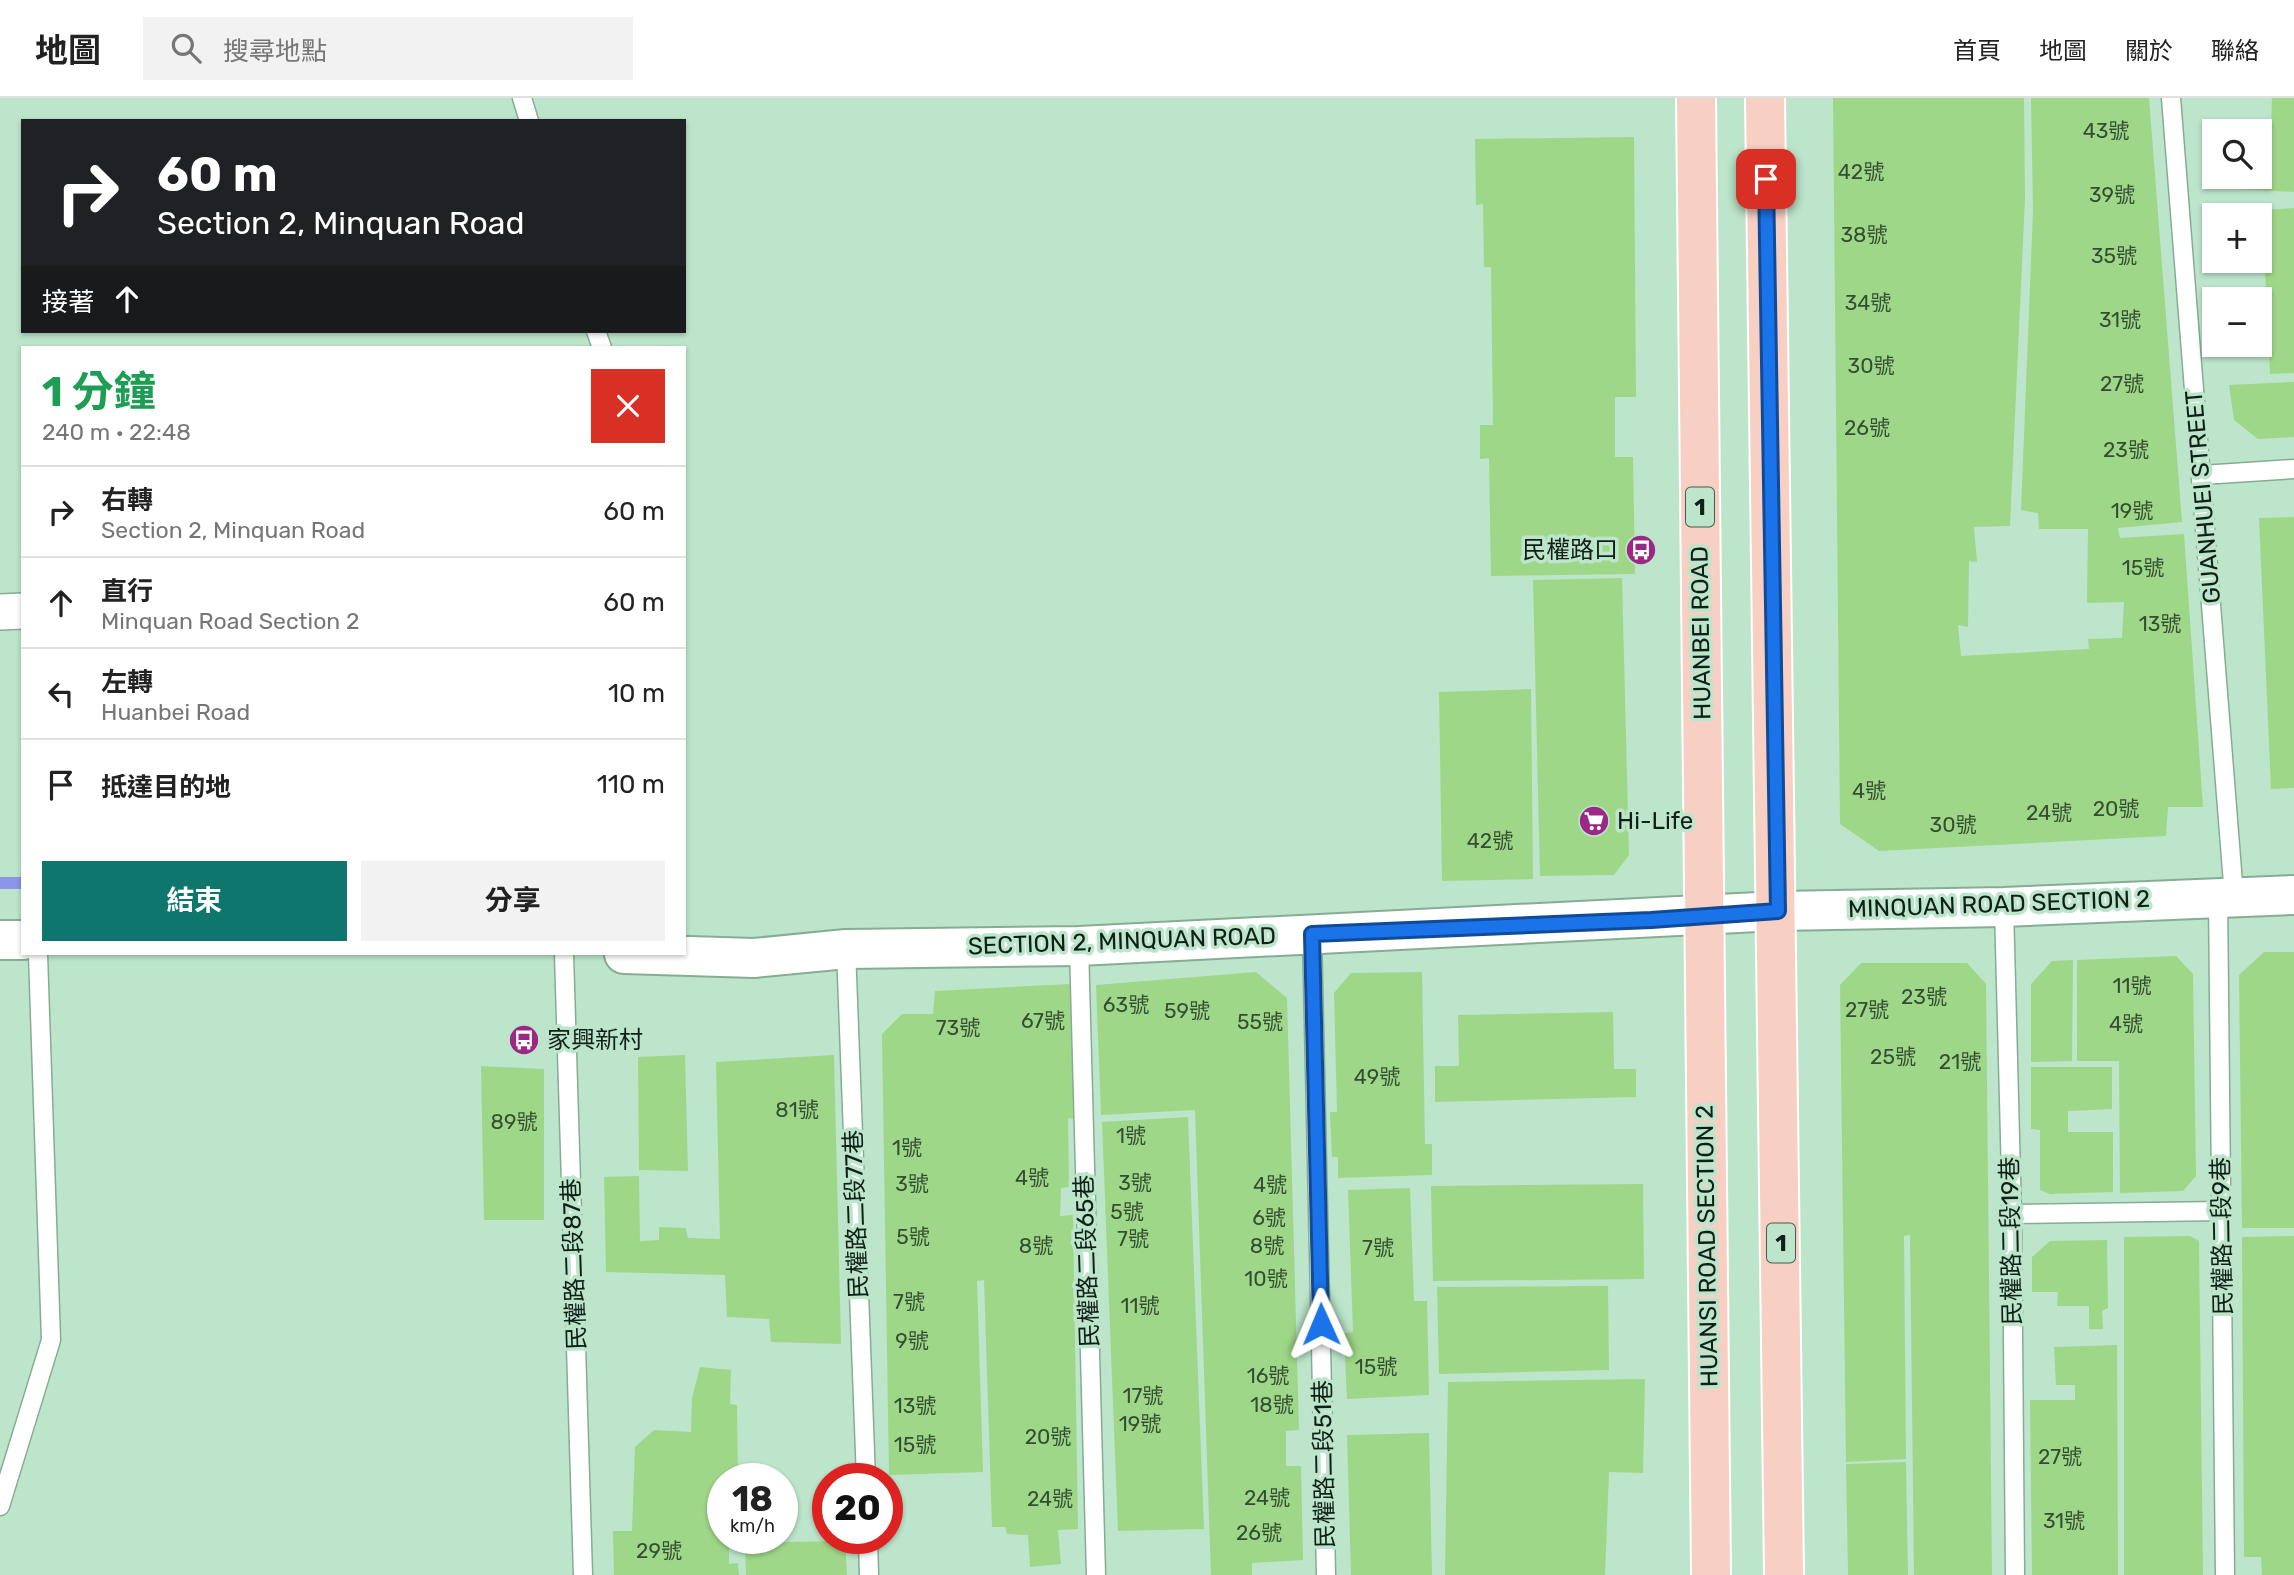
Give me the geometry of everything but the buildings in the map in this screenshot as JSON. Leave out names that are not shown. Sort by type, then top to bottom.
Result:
[{"type":"main road","name":"HUANBEI ROAD","points":[[1696,98],[1703,917]]},
{"type":"main road","name":"1","points":[[1765,98],[1778,911],[1784,1575]]},
{"type":"main road","name":"HUANSI ROAD SECTION 2","points":[[1703,917],[1710,1575]]},
{"type":"street","points":[[0,612],[21,611]]},
{"type":"street","name":"MINQUAN ROAD SECTION 2","points":[[1703,917],[1778,911],[2004,907],[2294,895]]},
{"type":"street","name":"SECTION 2, MINQUAN ROAD","points":[[679,955],[754,958],[846,949],[1079,946],[1703,917]]},
{"type":"street","points":[[0,940],[21,940]]},
{"type":"lane","points":[[522,98],[528,119]]},
{"type":"lane","name":"GUANHUEI STREET","points":[[2171,98],[2202,475],[2226,896]]},
{"type":"lane","points":[[2202,475],[2294,469]]},
{"type":"lane","name":"民權路二段9巷","points":[[2225,1575],[2222,1211],[2226,896]]},
{"type":"lane","name":"民權路二段19巷","points":[[2004,907],[2012,1214],[2015,1575]]},
{"type":"lane","name":"民權路二段51巷","points":[[1312,934],[1326,1575]]},
{"type":"lane","name":"民權路二段65巷","points":[[1079,946],[1096,1575]]},
{"type":"lane","name":"民權路二段77巷","points":[[846,949],[865,1463]]},
{"type":"lane","points":[[0,1506],[51,1340],[38,955]]},
{"type":"lane","name":"民權路二段87巷","points":[[564,955],[583,1575]]},
{"type":"lane","points":[[2012,1214],[2222,1211]]},
{"type":"lane","points":[[868,1554],[869,1575]]},
{"type":"waterway","points":[[0,883],[21,883]]},
{"type":"place","name":"民權路口","points":[[1641,550]]},
{"type":"place","name":"Hi-Life","points":[[1594,821]]},
{"type":"place","name":"家興新村","points":[[524,1040]]},
{"type":"route","points":[[1321,1324],[1312,934],[1651,920],[1778,911],[1766,179]]}]
